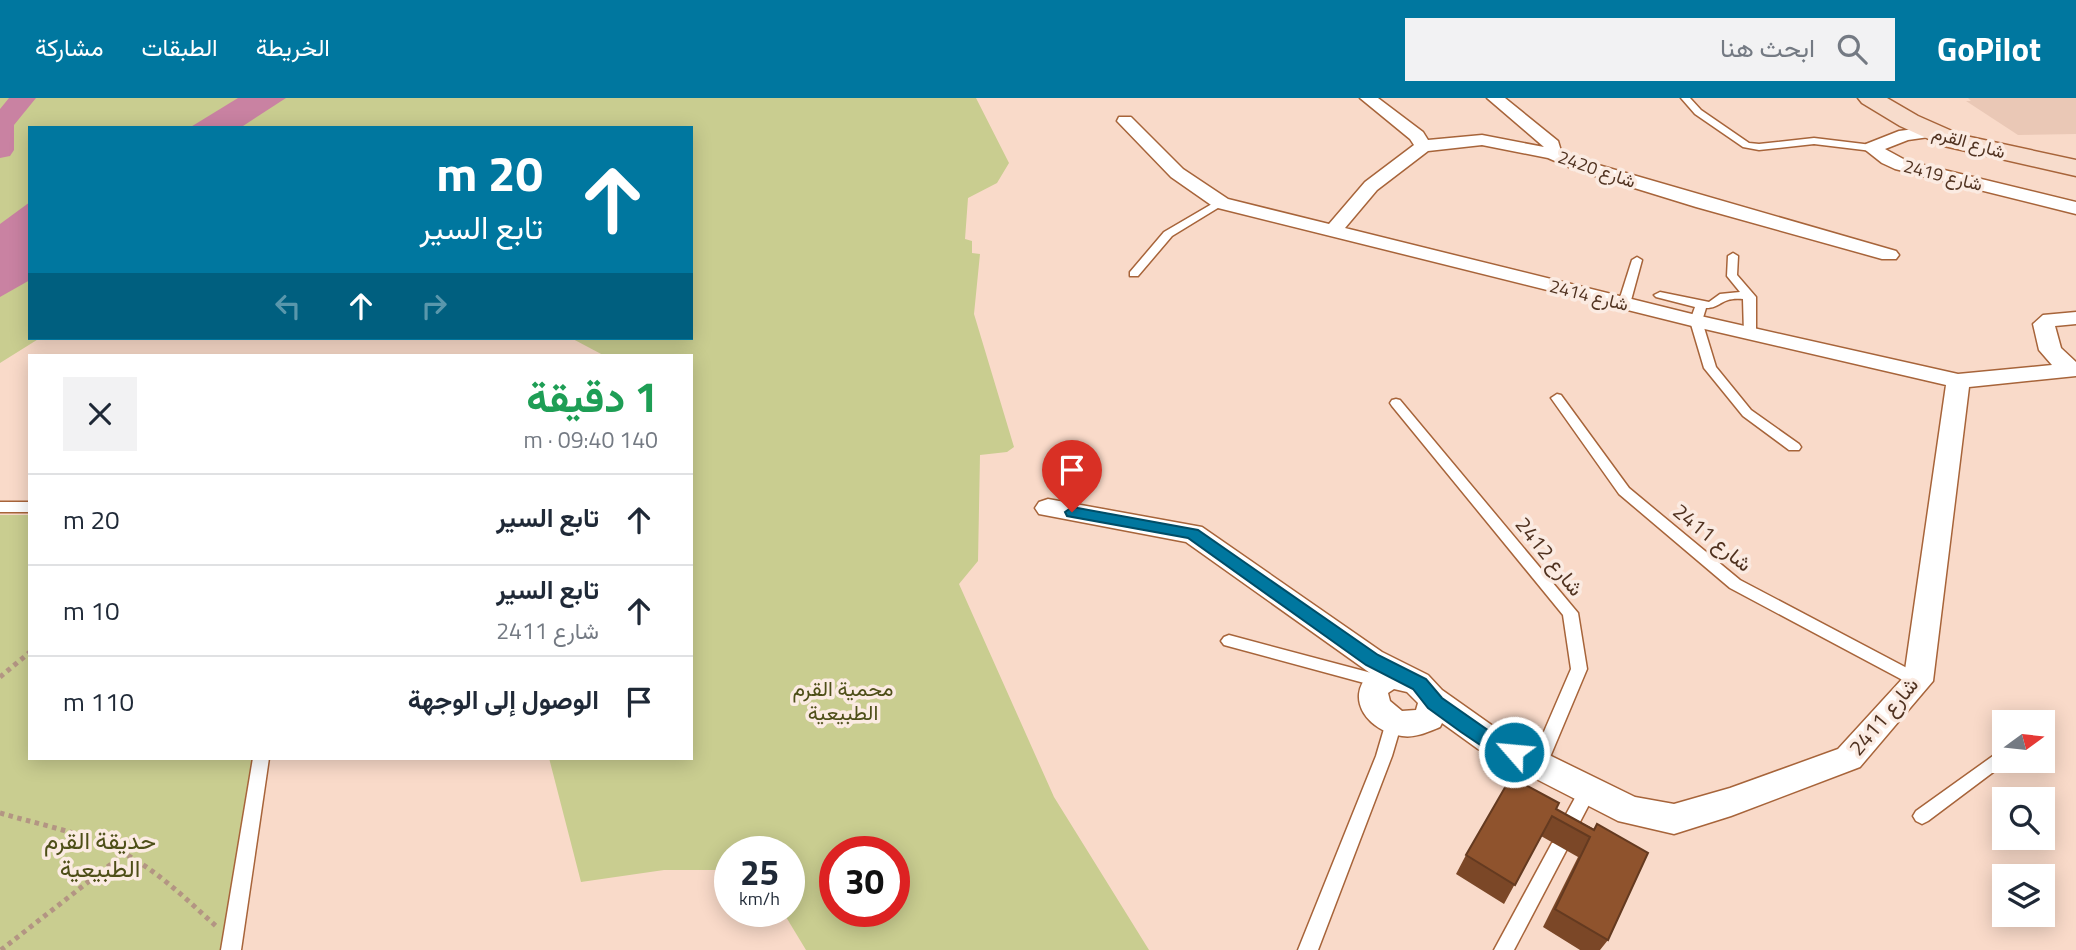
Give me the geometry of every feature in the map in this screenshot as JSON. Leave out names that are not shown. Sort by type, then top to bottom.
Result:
[{"type":"main road","name":"شارع القرم","points":[[1870,98],[1930,132],[1973,147],[2076,168]]},
{"type":"street","points":[[1332,232],[1371,186],[1423,146],[1418,136],[1368,98]]},
{"type":"street","points":[[1495,98],[1552,145],[1553,154]]},
{"type":"street","name":"2414 شارع","points":[[1125,121],[1177,173],[1221,203],[1624,304],[1698,313],[1750,334],[1958,381]]},
{"type":"street","name":"2419 شارع","points":[[1872,148],[1905,135],[1930,132]]},
{"type":"street","name":"2420 شارع","points":[[1423,146],[1482,140],[1553,154],[1582,166],[1703,203],[1889,255]]},
{"type":"street","name":"2419 شارع","points":[[1872,148],[1901,165],[2076,208]]},
{"type":"street","points":[[2072,368],[2050,350],[2044,324],[2051,320],[2076,318]]},
{"type":"street","points":[[1958,381],[2072,368]]},
{"type":"street","name":"شارع 2411","points":[[1432,699],[1489,740],[1630,811],[1674,819],[1731,802],[1849,758],[1918,681],[1958,381]]},
{"type":"street","points":[[1048,508],[1193,534],[1372,660],[1391,679],[1419,684],[1432,699],[1433,711],[1422,722],[1413,725],[1395,722],[1382,715],[1374,704],[1372,692],[1391,679]]},
{"type":"lane","points":[[1685,98],[1698,112],[1746,145],[1759,147],[1814,141],[1872,148]]},
{"type":"lane","points":[[1134,274],[1168,234],[1221,203]]},
{"type":"lane","points":[[1734,256],[1732,276],[1747,289],[1750,297],[1750,334]]},
{"type":"lane","points":[[1624,304],[1637,260]]},
{"type":"lane","points":[[1660,295],[1698,313]]},
{"type":"lane","points":[[1698,313],[1718,298],[1731,295],[1750,297]]},
{"type":"lane","points":[[1698,313],[1710,368],[1747,413],[1794,447]]},
{"type":"lane","name":"2411 شارع","points":[[1557,398],[1624,491],[1735,584],[1918,681]]},
{"type":"lane","name":"2412 شارع","points":[[1396,403],[1570,613],[1579,668],[1539,764]]},
{"type":"lane","points":[[0,506],[28,507]]},
{"type":"lane","points":[[1229,641],[1391,679]]},
{"type":"lane","points":[[1308,950],[1395,722]]},
{"type":"lane","points":[[232,945],[261,760]]},
{"type":"lane","points":[[1922,816],[1992,764]]},
{"type":"lane","points":[[1504,950],[1588,790]]},
{"type":"path","points":[[0,677],[28,654]]},
{"type":"path","points":[[0,813],[75,834],[124,854],[173,887],[232,945]]},
{"type":"path","points":[[1,950],[124,854]]},
{"type":"shaded area","points":[[238,98],[286,98],[243,126],[192,126]]},
{"type":"shaded area","points":[[1968,98],[2076,98],[2076,134],[2018,135],[1966,101],[1971,101]]},
{"type":"shaded area","points":[[28,203],[28,281],[0,297],[0,224]]},
{"type":"green space","name":"محمية القرم الطبيعية","points":[[0,98],[976,98],[1009,163],[997,183],[968,198],[965,239],[972,241],[972,253],[980,254],[974,314],[1014,447],[1007,452],[980,455],[978,561],[959,584],[1054,797],[1149,950],[806,950],[792,927],[805,927],[805,836],[714,836],[714,870],[664,870],[581,882],[550,760],[693,760],[693,354],[601,354],[575,340],[693,340],[693,126],[28,126],[28,340],[37,340],[0,363]]},
{"type":"green space","name":"حديقة القرم الطبيعية","points":[[0,515],[28,515],[28,760],[252,760],[228,950],[0,950]]},
{"type":"building","points":[[1511,777],[1559,803],[1556,809],[1594,830],[1597,824],[1648,853],[1608,940],[1555,909],[1590,837],[1552,816],[1515,885],[1466,855]]},
{"type":"waterway","points":[[0,150],[1,124],[23,98]]},
{"type":"route","points":[[1072,512],[1193,534],[1372,660],[1419,684],[1435,703],[1467,726],[1514,752]]}]
